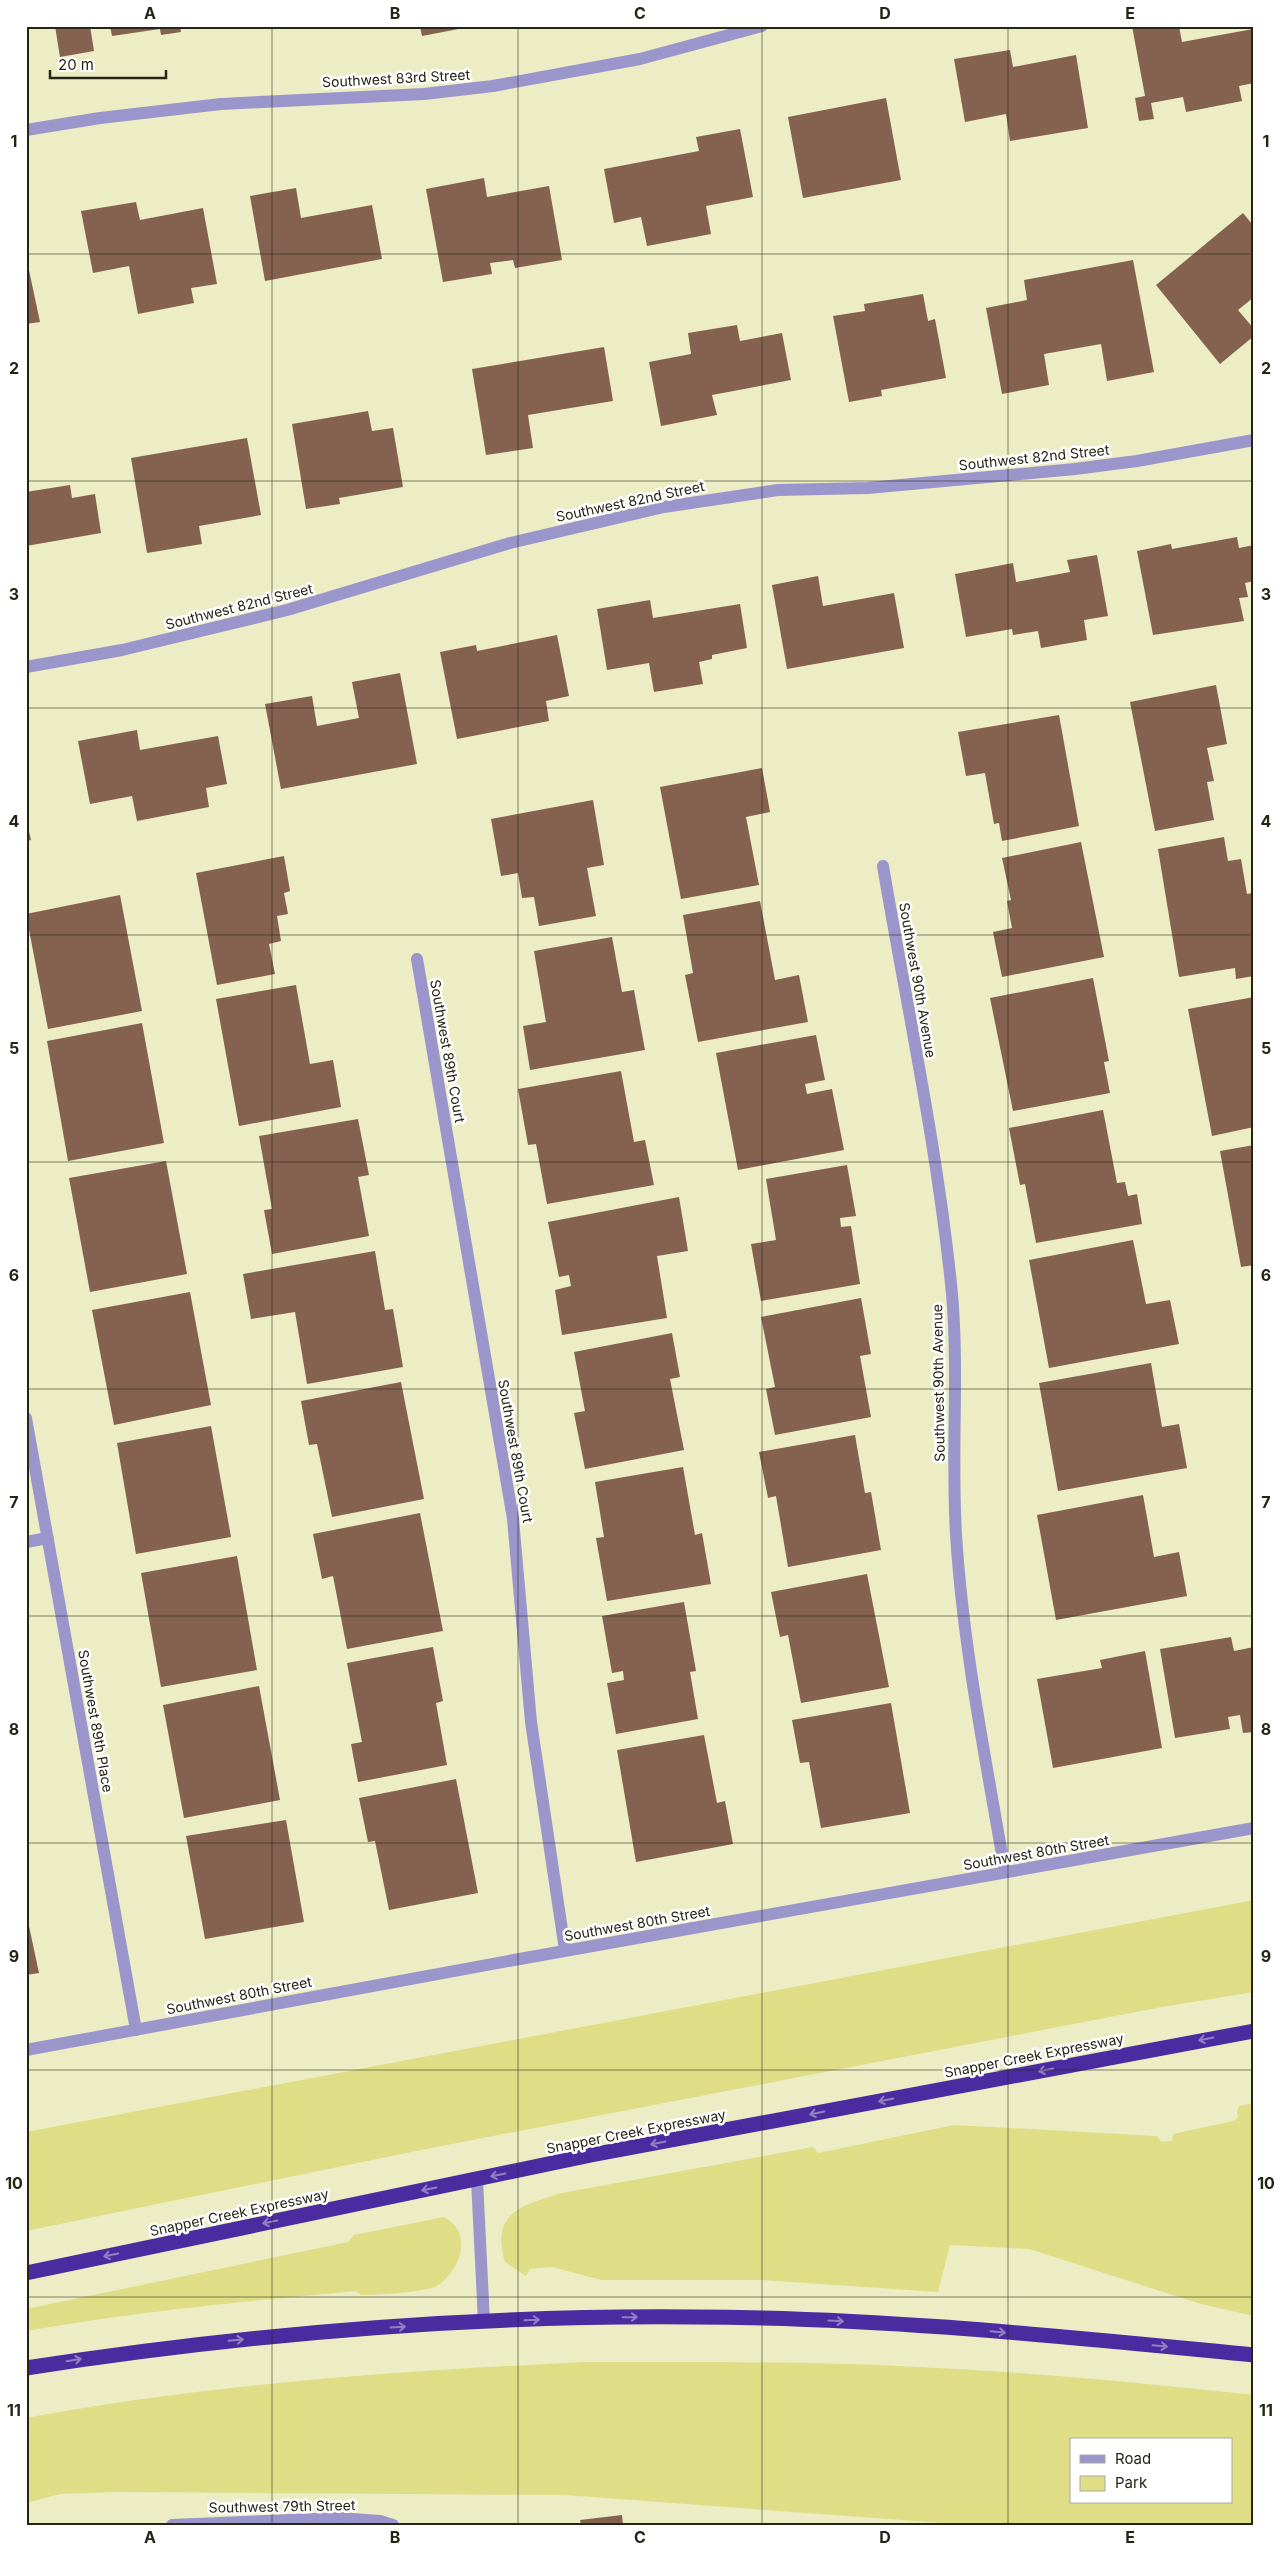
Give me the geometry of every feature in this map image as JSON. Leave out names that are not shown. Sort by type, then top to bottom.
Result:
[{"type":"highway","name":"Snapper Creek Expressway","points":[[26,2273],[601,2154],[1254,2031]]},
{"type":"highway","points":[[26,2368],[217,2342],[484,2322],[691,2316],[787,2319],[1008,2332],[1254,2355]]},
{"type":"street","name":"Southwest 83rd Street","points":[[26,130],[221,104],[424,94],[493,86],[640,59],[762,26]]},
{"type":"street","name":"Southwest 82nd Street","points":[[26,667],[122,650],[288,610],[510,544],[664,507],[778,490],[868,488],[1075,469],[1137,461],[1254,440]]},
{"type":"street","name":"Southwest 90th Avenue","points":[[882,866],[934,1160],[947,1247],[955,1345],[954,1476],[960,1589],[1005,1872]]},
{"type":"street","name":"Southwest 89th Court","points":[[417,959],[513,1518],[530,1722],[565,1950]]},
{"type":"street","name":"Southwest 89th Place","points":[[26,1418],[136,2030]]},
{"type":"street","points":[[26,1542],[48,1538]]},
{"type":"street","name":"Southwest 80th Street","points":[[26,2050],[565,1950],[1254,1828]]},
{"type":"street","points":[[477,2180],[484,2322]]},
{"type":"street","name":"Southwest 79th Street","points":[[172,2525],[338,2518],[373,2520],[393,2525]]},
{"type":"green space","points":[[1254,1900],[1254,1992],[1162,2007],[426,2149],[26,2231],[26,2132]]},
{"type":"green space","points":[[1254,2103],[1254,2316],[1201,2304],[1029,2249],[950,2245],[938,2292],[762,2280],[601,2280],[552,2267],[530,2269],[526,2276],[505,2262],[502,2232],[506,2221],[513,2213],[523,2207],[562,2193],[813,2147],[818,2153],[954,2125],[1157,2136],[1161,2142],[1172,2141],[1173,2134],[1233,2121],[1238,2118],[1239,2106]]},
{"type":"green space","points":[[444,2217],[455,2226],[459,2234],[461,2243],[460,2253],[450,2274],[441,2283],[432,2288],[401,2293],[368,2295],[361,2295],[356,2291],[232,2303],[108,2318],[26,2331],[26,2309],[348,2242],[354,2235]]},
{"type":"green space","points":[[584,2362],[750,2362],[875,2365],[1044,2375],[1254,2395],[1254,2525],[970,2525],[564,2495],[118,2492],[60,2494],[26,2503],[26,2418],[95,2406],[234,2388],[444,2370]]},
{"type":"building","points":[[55,26],[90,26],[94,51],[60,57]]},
{"type":"building","points":[[110,26],[180,26],[181,32],[161,35],[160,29],[112,36]]},
{"type":"building","points":[[420,26],[469,26],[469,27],[422,36]]},
{"type":"building","points":[[1132,26],[1179,26],[1182,42],[1253,29],[1254,83],[1239,86],[1242,101],[1186,112],[1183,97],[1151,103],[1154,119],[1139,121],[1135,98],[1145,96]]},
{"type":"building","points":[[1010,50],[1013,67],[1076,55],[1088,128],[1010,141],[1006,114],[965,122],[954,59]]},
{"type":"building","points":[[886,98],[901,180],[803,198],[788,117]]},
{"type":"building","points":[[740,129],[753,197],[706,206],[711,234],[647,246],[641,217],[614,223],[604,169],[699,151],[696,137]]},
{"type":"building","points":[[484,178],[487,197],[549,186],[562,260],[515,268],[513,260],[490,263],[492,274],[443,282],[426,189]]},
{"type":"building","points":[[296,188],[301,218],[372,205],[382,259],[265,281],[250,196]]},
{"type":"building","points":[[136,202],[140,220],[203,208],[217,284],[191,288],[194,303],[138,314],[129,266],[93,273],[81,211]]},
{"type":"building","points":[[1243,213],[1252,224],[1254,222],[1254,297],[1238,310],[1254,329],[1254,336],[1220,364],[1156,285]]},
{"type":"building","points":[[26,256],[40,322],[26,324]]},
{"type":"building","points":[[1133,260],[1154,372],[1107,381],[1101,344],[1044,354],[1049,385],[1002,394],[986,308],[1027,300],[1024,280]]},
{"type":"building","points":[[923,294],[928,321],[935,319],[946,378],[881,390],[882,396],[849,402],[833,316],[865,311],[864,304]]},
{"type":"building","points":[[737,325],[740,341],[782,333],[791,380],[712,395],[717,415],[661,426],[649,362],[691,354],[688,333]]},
{"type":"building","points":[[604,347],[613,401],[528,415],[533,448],[486,455],[472,369]]},
{"type":"building","points":[[368,411],[372,431],[393,428],[403,487],[339,498],[340,504],[306,509],[292,424]]},
{"type":"building","points":[[247,438],[261,515],[199,526],[202,544],[147,553],[131,458]]},
{"type":"building","points":[[70,485],[72,498],[95,494],[101,533],[26,546],[26,492]]},
{"type":"building","points":[[1237,537],[1239,548],[1254,545],[1254,581],[1245,583],[1248,597],[1239,598],[1244,621],[1153,635],[1137,551],[1171,544],[1172,549]]},
{"type":"building","points":[[1097,555],[1108,616],[1084,620],[1087,640],[1041,648],[1038,631],[1013,635],[1012,629],[966,637],[955,574],[1013,563],[1016,582],[1070,572],[1067,560]]},
{"type":"building","points":[[818,576],[823,606],[894,593],[904,648],[787,669],[772,585]]},
{"type":"building","points":[[650,600],[653,618],[740,604],[747,648],[712,655],[712,659],[699,662],[703,684],[654,692],[649,663],[607,670],[597,609]]},
{"type":"building","points":[[557,635],[569,696],[546,701],[549,721],[457,739],[440,652],[476,645],[477,651]]},
{"type":"building","points":[[400,673],[417,764],[281,789],[265,704],[312,696],[317,726],[359,718],[352,682]]},
{"type":"building","points":[[1216,685],[1227,744],[1207,748],[1214,781],[1207,782],[1214,820],[1155,831],[1130,702]]},
{"type":"building","points":[[1059,715],[1079,826],[1002,841],[999,823],[994,824],[985,773],[966,776],[958,732]]},
{"type":"building","points":[[137,730],[140,750],[218,736],[227,784],[206,788],[209,807],[137,821],[132,796],[90,804],[78,741]]},
{"type":"building","points":[[762,768],[770,812],[746,817],[759,885],[681,899],[660,787]]},
{"type":"building","points":[[593,800],[604,865],[587,868],[596,916],[539,926],[534,897],[522,898],[518,873],[501,876],[491,819]]},
{"type":"building","points":[[26,819],[31,840],[26,841]]},
{"type":"building","points":[[1224,837],[1228,861],[1241,859],[1247,894],[1252,893],[1254,976],[1236,979],[1235,968],[1179,977],[1158,849]]},
{"type":"building","points":[[1081,842],[1104,957],[1002,977],[993,932],[1012,928],[1007,901],[1011,900],[1002,858]]},
{"type":"building","points":[[284,856],[290,891],[284,893],[288,914],[277,916],[281,941],[269,944],[275,974],[217,985],[196,873]]},
{"type":"building","points":[[120,895],[142,1011],[48,1029],[26,914]]},
{"type":"building","points":[[760,901],[775,980],[799,975],[808,1022],[698,1042],[685,975],[693,973],[683,915]]},
{"type":"building","points":[[612,937],[622,992],[634,990],[645,1050],[530,1070],[523,1026],[546,1022],[534,951]]},
{"type":"building","points":[[1093,978],[1109,1061],[1104,1062],[1110,1093],[1013,1111],[990,998]]},
{"type":"building","points":[[296,985],[310,1064],[333,1060],[341,1107],[239,1126],[216,999]]},
{"type":"building","points":[[1254,997],[1254,1127],[1212,1136],[1188,1009]]},
{"type":"building","points":[[142,1023],[164,1143],[68,1161],[47,1041]]},
{"type":"building","points":[[816,1035],[825,1080],[805,1084],[807,1094],[832,1089],[844,1150],[738,1170],[716,1053]]},
{"type":"building","points":[[621,1071],[634,1142],[645,1140],[654,1185],[547,1204],[536,1144],[528,1145],[518,1089]]},
{"type":"building","points":[[1103,1110],[1117,1183],[1125,1182],[1128,1196],[1137,1194],[1142,1224],[1036,1243],[1025,1184],[1020,1185],[1009,1128]]},
{"type":"building","points":[[358,1119],[369,1175],[358,1177],[369,1236],[272,1254],[264,1210],[272,1209],[259,1136]]},
{"type":"building","points":[[1254,1145],[1254,1265],[1241,1267],[1220,1151]]},
{"type":"building","points":[[166,1161],[187,1274],[90,1292],[69,1178]]},
{"type":"building","points":[[847,1165],[856,1216],[840,1218],[841,1227],[851,1226],[860,1284],[761,1301],[751,1244],[776,1240],[766,1179]]},
{"type":"building","points":[[679,1197],[688,1251],[657,1256],[667,1318],[562,1335],[555,1290],[571,1286],[569,1275],[559,1277],[548,1222]]},
{"type":"building","points":[[1133,1240],[1146,1304],[1170,1300],[1179,1344],[1049,1368],[1029,1260]]},
{"type":"building","points":[[375,1251],[385,1310],[393,1309],[403,1367],[307,1384],[295,1312],[251,1319],[243,1274]]},
{"type":"building","points":[[190,1292],[211,1405],[114,1425],[92,1310]]},
{"type":"building","points":[[861,1298],[871,1354],[860,1356],[871,1417],[775,1435],[766,1389],[775,1387],[761,1317]]},
{"type":"building","points":[[672,1333],[680,1377],[670,1379],[684,1450],[585,1469],[574,1413],[585,1411],[574,1352]]},
{"type":"building","points":[[1151,1363],[1162,1427],[1179,1424],[1187,1468],[1058,1491],[1039,1383]]},
{"type":"building","points":[[401,1382],[424,1499],[332,1517],[317,1444],[309,1445],[301,1401]]},
{"type":"building","points":[[211,1426],[231,1537],[136,1554],[117,1443]]},
{"type":"building","points":[[855,1435],[865,1493],[871,1492],[881,1550],[788,1567],[776,1496],[768,1498],[759,1452]]},
{"type":"building","points":[[683,1467],[695,1535],[702,1533],[711,1584],[607,1601],[596,1538],[604,1537],[595,1482]]},
{"type":"building","points":[[1143,1495],[1154,1557],[1179,1552],[1187,1596],[1056,1620],[1037,1515]]},
{"type":"building","points":[[420,1513],[443,1631],[347,1649],[333,1576],[322,1579],[313,1534]]},
{"type":"building","points":[[237,1556],[257,1670],[161,1687],[141,1573]]},
{"type":"building","points":[[867,1574],[889,1687],[801,1703],[788,1635],[780,1637],[771,1592]]},
{"type":"building","points":[[684,1602],[696,1671],[690,1672],[698,1719],[616,1734],[607,1683],[624,1680],[623,1671],[612,1673],[602,1616]]},
{"type":"building","points":[[1231,1637],[1234,1651],[1254,1647],[1254,1732],[1243,1733],[1240,1715],[1228,1717],[1230,1729],[1175,1738],[1160,1649]]},
{"type":"building","points":[[433,1647],[443,1701],[436,1703],[447,1765],[358,1782],[351,1744],[362,1742],[347,1663]]},
{"type":"building","points":[[1145,1651],[1162,1748],[1053,1768],[1037,1679],[1102,1668],[1100,1660]]},
{"type":"building","points":[[259,1686],[280,1800],[184,1818],[163,1705]]},
{"type":"building","points":[[891,1703],[910,1813],[821,1828],[809,1762],[800,1763],[792,1720]]},
{"type":"building","points":[[704,1735],[717,1803],[725,1801],[733,1844],[636,1862],[617,1750]]},
{"type":"building","points":[[456,1779],[478,1893],[389,1910],[375,1841],[368,1842],[359,1798]]},
{"type":"building","points":[[286,1820],[304,1922],[205,1939],[186,1836]]},
{"type":"building","points":[[26,1912],[39,1973],[26,1975]]},
{"type":"building","points":[[622,2515],[623,2525],[581,2525],[580,2520]]}]
